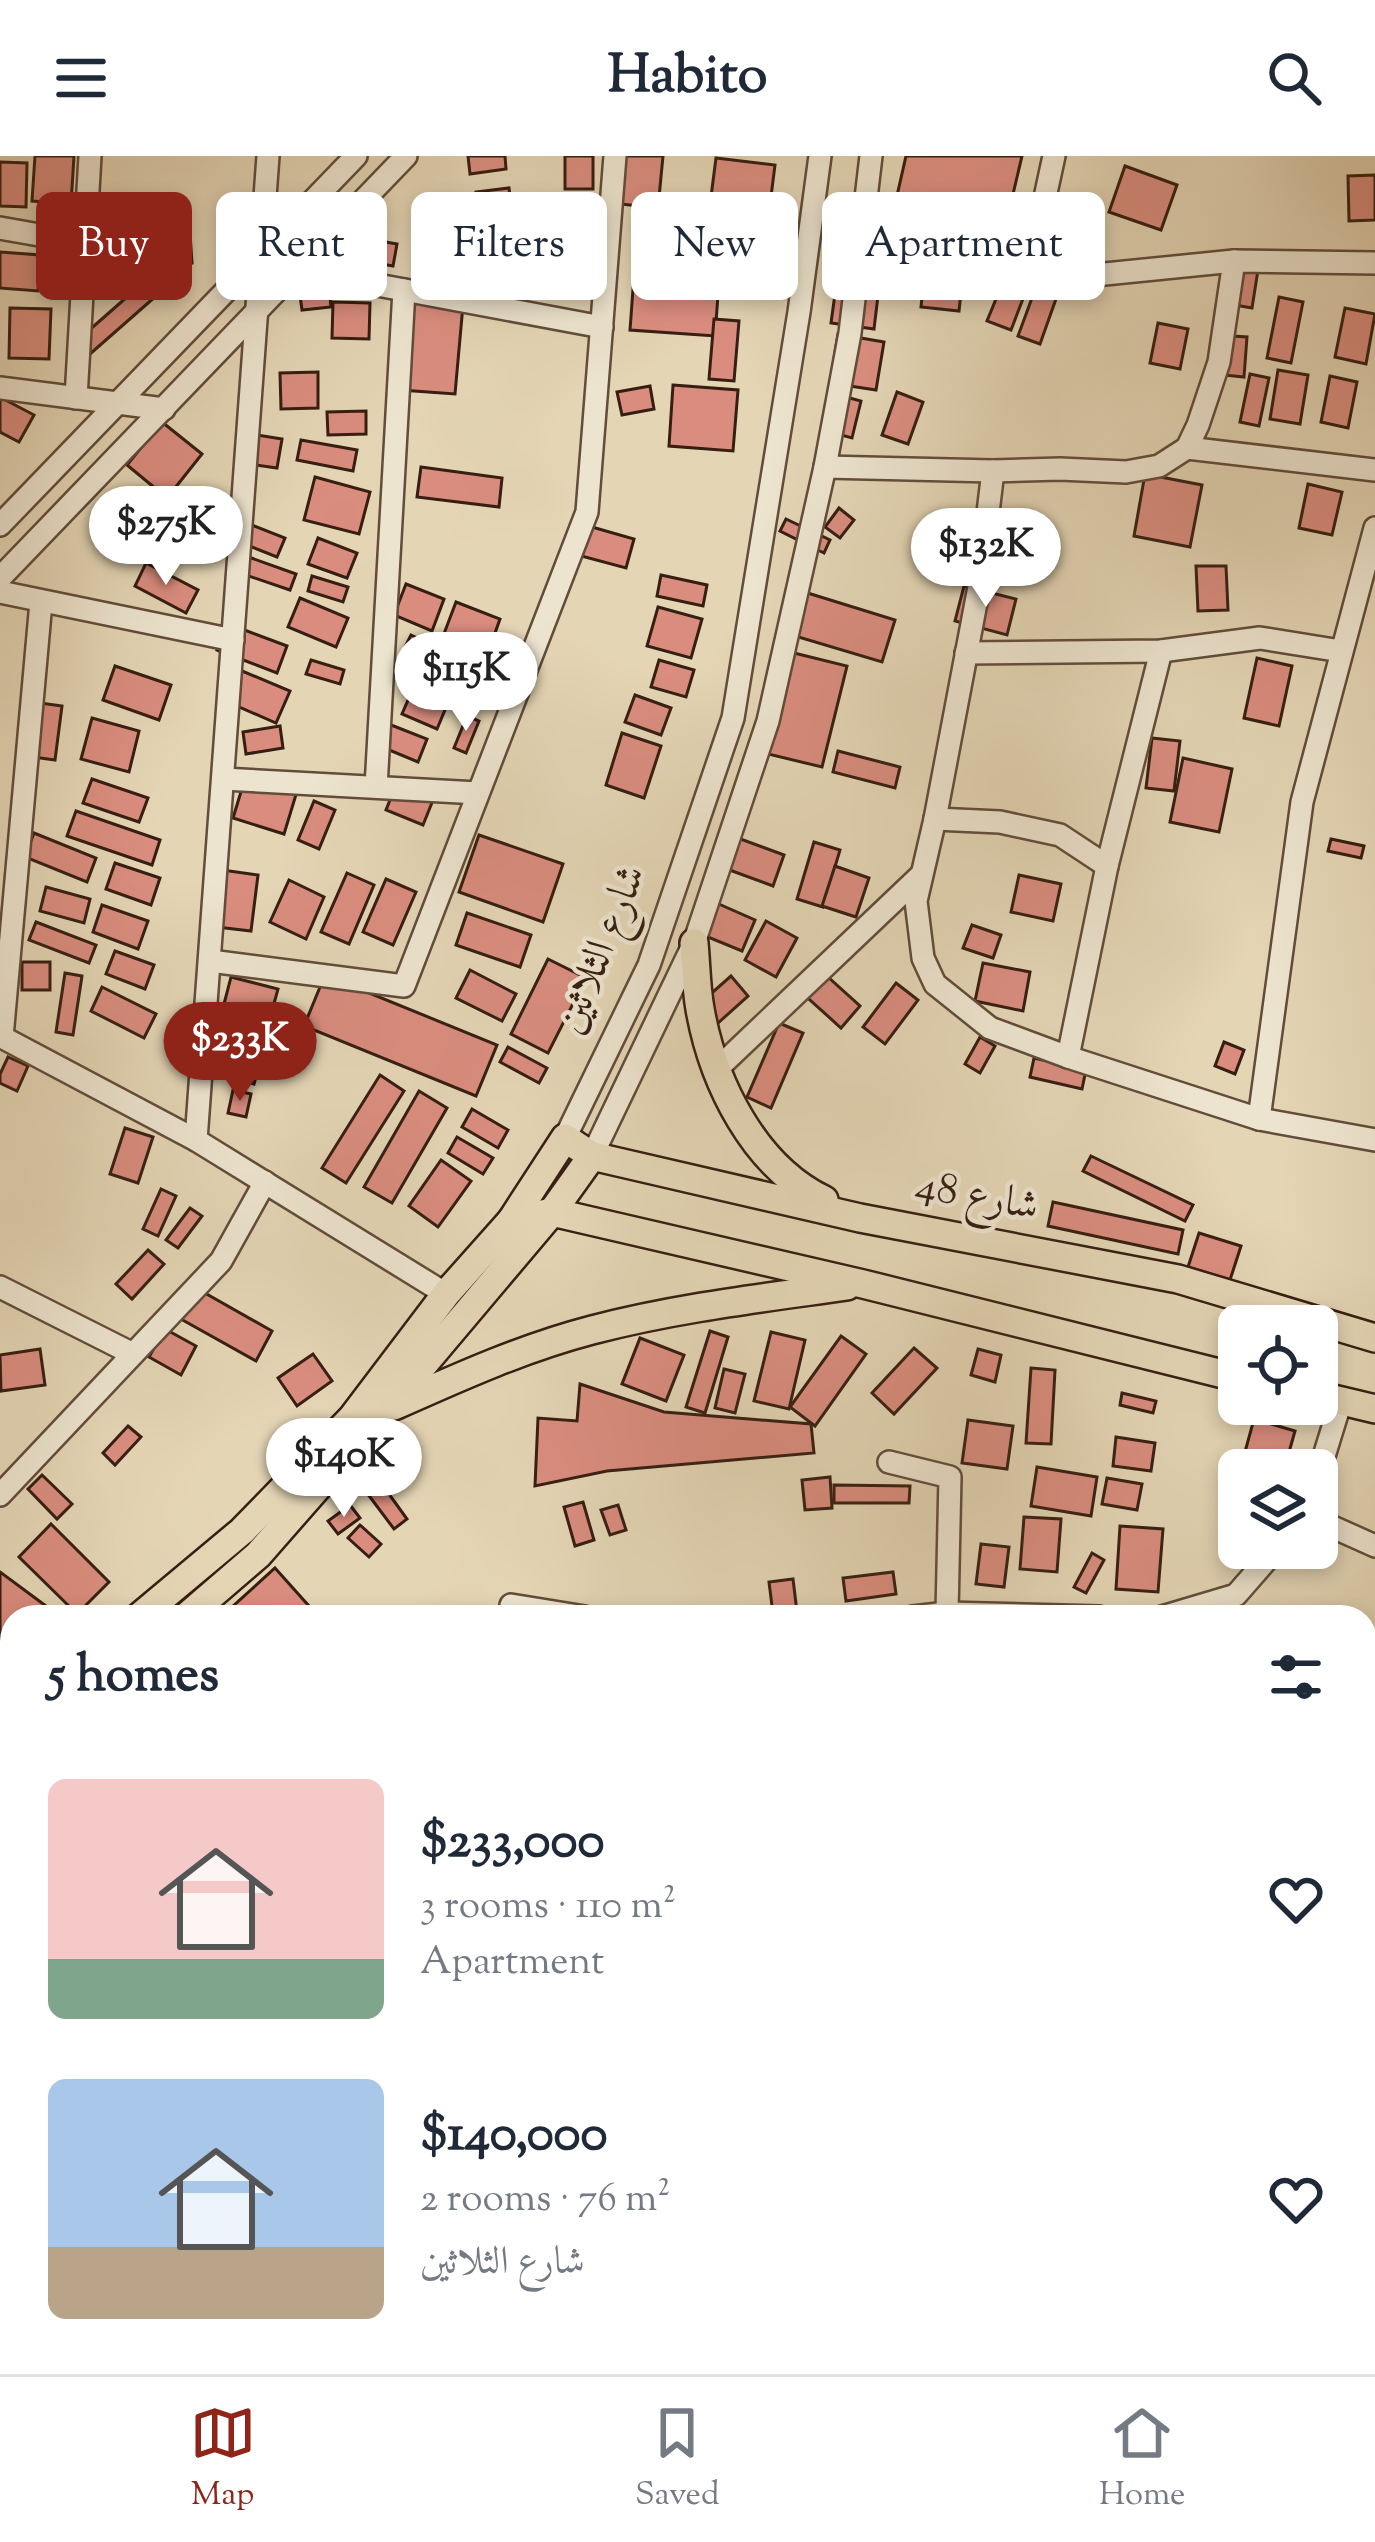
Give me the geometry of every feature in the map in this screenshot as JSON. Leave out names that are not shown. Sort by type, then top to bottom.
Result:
[{"type":"main road","points":[[694,943],[699,1005],[716,1070],[755,1142],[803,1190],[860,1218]]},
{"type":"main road","name":"شارع 48","points":[[565,1138],[592,1156],[860,1218],[1178,1279],[1375,1338]]},
{"type":"main road","name":"شارع الثلاثين","points":[[154,1605],[242,1532],[352,1418],[446,1294],[511,1221],[565,1138]]},
{"type":"main road","name":"شارع الثلاثين","points":[[200,1605],[258,1555],[385,1410],[552,1212],[592,1156]]},
{"type":"main road","points":[[511,1221],[552,1212],[1218,1373]]},
{"type":"main road","points":[[385,1410],[489,1363],[591,1330],[715,1304],[863,1284]]},
{"type":"main road","points":[[1338,1400],[1375,1409]]},
{"type":"street","points":[[88,192],[90,156]]},
{"type":"street","points":[[265,192],[268,156]]},
{"type":"street","points":[[321,192],[356,156]]},
{"type":"street","points":[[372,192],[406,156]]},
{"type":"street","points":[[209,961],[404,986],[587,512],[615,156]]},
{"type":"street","name":"شارع الثلاثين","points":[[565,1138],[650,965],[733,718],[820,156]]},
{"type":"street","name":"شارع الثلاثين","points":[[592,1156],[694,943],[768,721],[850,334],[871,156]]},
{"type":"street","points":[[1054,156],[1036,239],[1038,265],[1055,279],[1234,261],[1375,263]]},
{"type":"street","points":[[0,228],[36,234]]},
{"type":"street","points":[[825,467],[1126,472],[1159,466],[1187,448],[1220,362],[1234,261]]},
{"type":"street","points":[[387,287],[602,327]]},
{"type":"street","points":[[376,787],[404,290]]},
{"type":"street","points":[[76,398],[82,300]]},
{"type":"street","points":[[0,525],[217,300]]},
{"type":"street","points":[[196,1140],[257,300]]},
{"type":"street","points":[[0,578],[268,300]]},
{"type":"street","points":[[0,388],[164,409]]},
{"type":"street","points":[[1187,448],[1375,470]]},
{"type":"street","points":[[993,471],[979,587],[916,902],[923,958],[935,984],[989,1028],[1069,1057],[1259,1119],[1375,1140]]},
{"type":"street","points":[[1259,1119],[1303,802],[1375,529]]},
{"type":"street","points":[[0,592],[233,640]]},
{"type":"street","points":[[41,602],[1,1037],[196,1140],[446,1294]]},
{"type":"street","points":[[966,653],[1161,651],[1260,638],[1341,652]]},
{"type":"street","points":[[1069,1057],[1107,866],[1161,651]]},
{"type":"street","points":[[223,778],[478,793]]},
{"type":"street","points":[[934,819],[1000,821],[1060,835],[1107,866]]},
{"type":"street","points":[[716,1070],[922,874]]},
{"type":"street","points":[[0,1495],[221,1261],[265,1182]]},
{"type":"street","points":[[0,1287],[133,1354]]},
{"type":"street","points":[[889,1462],[950,1477],[947,1605]]},
{"type":"street","points":[[1338,1529],[1375,1546]]},
{"type":"street","points":[[1202,1605],[1236,1595],[1259,1569]]},
{"type":"building","points":[[35,156],[74,156],[72,192],[36,192],[36,201],[32,201]]},
{"type":"building","points":[[468,156],[505,156],[506,169],[470,174]]},
{"type":"building","points":[[565,156],[593,156],[593,189],[565,189]]},
{"type":"building","points":[[625,156],[663,156],[660,192],[631,192],[631,205],[620,204]]},
{"type":"building","points":[[906,156],[1022,156],[1013,192],[898,192]]},
{"type":"building","points":[[716,158],[775,165],[772,192],[712,192]]},
{"type":"building","points":[[0,162],[27,163],[26,207],[0,206]]},
{"type":"building","points":[[1125,166],[1177,185],[1161,230],[1109,212]]},
{"type":"building","points":[[1375,175],[1375,220],[1349,221],[1348,176]]},
{"type":"building","points":[[387,242],[397,244],[393,266],[387,265]]},
{"type":"building","points":[[0,252],[36,255],[36,291],[0,288]]},
{"type":"building","points":[[1235,266],[1258,270],[1252,308],[1229,304]]},
{"type":"building","points":[[1279,297],[1303,302],[1291,363],[1267,358]]},
{"type":"building","points":[[124,300],[151,300],[82,361],[70,347]]},
{"type":"building","points":[[301,300],[330,300],[331,307],[302,310]]},
{"type":"building","points":[[409,300],[463,305],[455,394],[401,390]]},
{"type":"building","points":[[632,300],[718,300],[715,336],[630,330]]},
{"type":"building","points":[[834,300],[878,300],[874,329],[831,323]]},
{"type":"building","points":[[922,300],[960,300],[959,311],[921,307]]},
{"type":"building","points":[[996,300],[1022,300],[1011,330],[987,321]]},
{"type":"building","points":[[1031,300],[1056,300],[1040,344],[1018,336]]},
{"type":"building","points":[[333,302],[370,303],[369,339],[332,338]]},
{"type":"building","points":[[10,308],[51,309],[49,359],[9,358]]},
{"type":"building","points":[[1345,308],[1375,314],[1366,364],[1335,357]]},
{"type":"building","points":[[714,319],[739,321],[734,381],[709,379]]},
{"type":"building","points":[[1158,323],[1188,329],[1180,369],[1150,363]]},
{"type":"building","points":[[838,334],[884,342],[876,390],[830,383]]},
{"type":"building","points":[[1217,335],[1247,337],[1244,377],[1214,374]]},
{"type":"building","points":[[1278,370],[1308,375],[1300,424],[1270,419]]},
{"type":"building","points":[[318,372],[318,408],[281,409],[280,373]]},
{"type":"building","points":[[1250,374],[1269,378],[1259,426],[1240,422]]},
{"type":"building","points":[[1330,376],[1357,382],[1348,428],[1321,422]]},
{"type":"building","points":[[673,385],[738,390],[733,451],[669,446]]},
{"type":"building","points":[[650,386],[654,409],[622,415],[617,392]]},
{"type":"building","points":[[897,392],[923,402],[908,444],[882,435]]},
{"type":"building","points":[[835,394],[861,401],[852,438],[826,431]]},
{"type":"building","points":[[0,397],[34,415],[19,442],[0,432]]},
{"type":"building","points":[[366,411],[366,434],[328,435],[327,412]]},
{"type":"building","points":[[162,422],[202,454],[167,498],[127,465]]},
{"type":"building","points":[[239,432],[282,439],[277,468],[235,462]]},
{"type":"building","points":[[301,440],[357,450],[353,471],[297,460]]},
{"type":"building","points":[[421,467],[502,478],[499,507],[417,497]]},
{"type":"building","points":[[1145,474],[1202,485],[1190,547],[1134,536]]},
{"type":"building","points":[[315,477],[370,492],[359,534],[304,520]]},
{"type":"building","points":[[1308,484],[1342,492],[1332,535],[1299,528]]},
{"type":"building","points":[[839,508],[854,520],[840,538],[825,527]]},
{"type":"building","points":[[229,516],[285,538],[277,557],[222,535]]},
{"type":"building","points":[[786,519],[830,540],[824,553],[780,531]]},
{"type":"building","points":[[578,523],[634,539],[626,568],[570,553]]},
{"type":"building","points":[[318,538],[357,553],[347,578],[308,564]]},
{"type":"building","points":[[240,554],[296,574],[290,590],[234,571]]},
{"type":"building","points":[[146,563],[198,590],[186,613],[135,586]]},
{"type":"building","points":[[1196,566],[1226,566],[1228,610],[1198,611]]},
{"type":"building","points":[[661,575],[707,585],[703,606],[657,596]]},
{"type":"building","points":[[312,576],[348,587],[343,602],[308,591]]},
{"type":"building","points":[[406,584],[444,599],[432,631],[394,615]]},
{"type":"building","points":[[964,586],[1016,599],[1007,635],[955,621]]},
{"type":"building","points":[[798,590],[895,620],[882,662],[785,633]]},
{"type":"building","points":[[300,598],[348,618],[336,647],[288,627]]},
{"type":"building","points":[[456,602],[500,619],[487,655],[442,639]]},
{"type":"building","points":[[658,607],[702,619],[691,658],[647,646]]},
{"type":"building","points":[[226,623],[287,646],[277,673],[217,650]]},
{"type":"building","points":[[411,635],[434,646],[417,682],[393,671]]},
{"type":"building","points":[[782,650],[847,666],[822,767],[756,751]]},
{"type":"building","points":[[444,652],[473,662],[461,697],[431,686]]},
{"type":"building","points":[[1257,658],[1292,666],[1279,726],[1244,718]]},
{"type":"building","points":[[311,660],[344,670],[340,684],[306,674]]},
{"type":"building","points":[[659,660],[694,670],[686,697],[651,687]]},
{"type":"building","points":[[115,666],[171,685],[159,720],[103,700]]},
{"type":"building","points":[[235,668],[290,691],[276,723],[221,699]]},
{"type":"building","points":[[412,691],[447,705],[437,729],[402,714]]},
{"type":"building","points":[[635,695],[671,708],[661,735],[625,722]]},
{"type":"building","points":[[33,702],[62,706],[55,760],[26,756]]},
{"type":"building","points":[[467,716],[479,721],[466,753],[454,748]]},
{"type":"building","points":[[92,718],[139,731],[129,772],[81,759]]},
{"type":"building","points":[[386,723],[427,739],[418,762],[377,745]]},
{"type":"building","points":[[280,726],[283,748],[246,754],[243,732]]},
{"type":"building","points":[[622,733],[661,746],[644,798],[606,785]]},
{"type":"building","points":[[1152,738],[1180,741],[1174,791],[1146,788]]},
{"type":"building","points":[[838,751],[900,767],[895,788],[833,772]]},
{"type":"building","points":[[1183,758],[1232,769],[1219,832],[1170,822]]},
{"type":"building","points":[[247,772],[298,788],[284,834],[233,818]]},
{"type":"building","points":[[92,779],[148,798],[139,822],[83,803]]},
{"type":"building","points":[[396,785],[433,800],[423,825],[386,810]]},
{"type":"building","points":[[314,801],[335,810],[319,849],[298,840]]},
{"type":"building","points":[[76,811],[160,840],[152,865],[67,836]]},
{"type":"building","points":[[34,833],[96,858],[87,882],[25,857]]},
{"type":"building","points":[[727,834],[784,855],[773,886],[716,865]]},
{"type":"building","points":[[479,835],[563,864],[543,922],[459,892]]},
{"type":"building","points":[[1331,839],[1364,846],[1361,858],[1328,851]]},
{"type":"building","points":[[814,842],[840,850],[823,907],[797,899]]},
{"type":"building","points":[[115,863],[160,878],[151,905],[106,889]]},
{"type":"building","points":[[835,866],[869,878],[856,917],[822,906]]},
{"type":"building","points":[[215,869],[258,875],[251,931],[208,926]]},
{"type":"building","points":[[347,873],[374,885],[349,944],[321,932]]},
{"type":"building","points":[[1019,875],[1061,884],[1053,921],[1011,912]]},
{"type":"building","points":[[386,879],[416,892],[393,945],[363,932]]},
{"type":"building","points":[[289,880],[324,897],[306,939],[270,922]]},
{"type":"building","points":[[46,887],[90,899],[84,923],[40,911]]},
{"type":"building","points":[[712,901],[755,920],[742,951],[698,933]]},
{"type":"building","points":[[102,905],[148,921],[138,949],[93,932]]},
{"type":"building","points":[[467,913],[531,935],[520,967],[456,945]]},
{"type":"building","points":[[766,921],[797,938],[776,977],[745,960]]},
{"type":"building","points":[[36,922],[96,945],[89,963],[29,940]]},
{"type":"building","points":[[972,925],[1001,935],[993,958],[963,948]]},
{"type":"building","points":[[115,951],[154,965],[145,989],[106,974]]},
{"type":"building","points":[[548,959],[586,978],[548,1053],[511,1034]]},
{"type":"building","points":[[22,962],[50,962],[50,990],[22,990]]},
{"type":"building","points":[[983,963],[1030,972],[1023,1011],[975,1001]]},
{"type":"building","points":[[818,968],[860,1006],[841,1028],[799,990]]},
{"type":"building","points":[[470,970],[516,994],[502,1021],[456,998]]},
{"type":"building","points":[[65,973],[82,976],[73,1035],[56,1032]]},
{"type":"building","points":[[325,975],[497,1045],[476,1096],[304,1026]]},
{"type":"building","points":[[731,976],[748,996],[707,1033],[689,1013]]},
{"type":"building","points":[[231,977],[278,989],[264,1040],[218,1027]]},
{"type":"building","points":[[896,983],[918,1000],[885,1044],[863,1027]]},
{"type":"building","points":[[102,987],[156,1014],[144,1038],[91,1011]]},
{"type":"building","points":[[779,1023],[803,1033],[771,1108],[747,1097]]},
{"type":"building","points":[[980,1037],[995,1046],[980,1073],[965,1064]]},
{"type":"building","points":[[207,1042],[261,1059],[254,1084],[199,1067]]},
{"type":"building","points":[[1224,1042],[1244,1050],[1235,1074],[1215,1066]]},
{"type":"building","points":[[508,1047],[547,1068],[539,1083],[500,1062]]},
{"type":"building","points":[[8,1057],[28,1066],[17,1091],[0,1083]]},
{"type":"building","points":[[1034,1058],[1086,1070],[1082,1089],[1030,1077]]},
{"type":"building","points":[[380,1075],[404,1091],[346,1183],[322,1168]]},
{"type":"building","points":[[233,1090],[251,1094],[246,1117],[228,1113]]},
{"type":"building","points":[[419,1091],[447,1108],[392,1203],[364,1187]]},
{"type":"building","points":[[472,1109],[508,1130],[498,1148],[462,1127]]},
{"type":"building","points":[[125,1128],[153,1137],[138,1183],[110,1174]]},
{"type":"building","points":[[457,1137],[493,1158],[483,1174],[448,1153]]},
{"type":"building","points":[[1091,1156],[1193,1205],[1185,1221],[1083,1171]]},
{"type":"building","points":[[441,1160],[471,1181],[438,1227],[409,1206]]},
{"type":"building","points":[[161,1189],[176,1196],[158,1236],[143,1229]]},
{"type":"building","points":[[1053,1202],[1183,1230],[1178,1254],[1048,1226]]},
{"type":"building","points":[[190,1208],[202,1216],[178,1248],[166,1240]]},
{"type":"building","points":[[1199,1233],[1241,1246],[1230,1280],[1188,1267]]},
{"type":"building","points":[[148,1250],[164,1264],[132,1299],[116,1284]]},
{"type":"building","points":[[196,1288],[272,1331],[256,1361],[179,1318]]},
{"type":"building","points":[[165,1329],[196,1346],[181,1375],[149,1357]]},
{"type":"building","points":[[710,1331],[728,1337],[705,1413],[686,1407]]},
{"type":"building","points":[[771,1332],[805,1340],[789,1409],[754,1401]]},
{"type":"building","points":[[841,1336],[866,1354],[815,1426],[790,1407]]},
{"type":"building","points":[[640,1338],[684,1355],[666,1401],[622,1384]]},
{"type":"building","points":[[914,1348],[937,1368],[894,1414],[872,1393]]},
{"type":"building","points":[[40,1349],[45,1385],[1,1391],[0,1355]]},
{"type":"building","points":[[978,1349],[1001,1355],[995,1382],[971,1375]]},
{"type":"building","points":[[313,1354],[332,1381],[297,1406],[278,1378]]},
{"type":"building","points":[[1031,1368],[1055,1370],[1051,1444],[1026,1443]]},
{"type":"building","points":[[724,1369],[745,1374],[735,1413],[715,1408]]},
{"type":"building","points":[[580,1384],[664,1412],[811,1424],[814,1453],[607,1471],[535,1486],[538,1418],[577,1421]]},
{"type":"building","points":[[1122,1393],[1156,1401],[1153,1413],[1120,1405]]},
{"type":"building","points":[[968,1420],[1013,1426],[1007,1469],[962,1463]]},
{"type":"building","points":[[1252,1425],[1295,1431],[1290,1449],[1246,1449]]},
{"type":"building","points":[[128,1426],[141,1437],[115,1465],[103,1453]]},
{"type":"building","points":[[1116,1437],[1155,1443],[1151,1471],[1113,1466]]},
{"type":"building","points":[[1037,1467],[1097,1477],[1091,1516],[1031,1506]]},
{"type":"building","points":[[42,1475],[72,1504],[57,1519],[28,1489]]},
{"type":"building","points":[[830,1477],[832,1508],[805,1510],[802,1480]]},
{"type":"building","points":[[1107,1478],[1142,1484],[1137,1510],[1102,1504]]},
{"type":"building","points":[[381,1483],[407,1519],[394,1529],[367,1493]]},
{"type":"building","points":[[834,1485],[910,1486],[909,1503],[834,1503]]},
{"type":"building","points":[[583,1502],[594,1540],[575,1546],[564,1507]]},
{"type":"building","points":[[350,1505],[360,1518],[338,1534],[328,1521]]},
{"type":"building","points":[[618,1505],[626,1530],[610,1535],[601,1510]]},
{"type":"building","points":[[1024,1517],[1061,1519],[1057,1572],[1020,1569]]},
{"type":"building","points":[[51,1524],[109,1582],[86,1605],[68,1605],[19,1557]]},
{"type":"building","points":[[360,1525],[381,1544],[369,1557],[348,1538]]},
{"type":"building","points":[[1120,1526],[1163,1529],[1158,1592],[1116,1589]]},
{"type":"building","points":[[981,1544],[1009,1547],[1004,1587],[976,1584]]},
{"type":"building","points":[[1092,1553],[1104,1560],[1086,1593],[1074,1587]]},
{"type":"building","points":[[275,1568],[308,1605],[234,1605]]},
{"type":"building","points":[[0,1572],[45,1605],[0,1605]]},
{"type":"building","points":[[893,1572],[896,1594],[846,1601],[843,1578]]},
{"type":"building","points":[[793,1579],[796,1605],[772,1605],[769,1582]]}]
